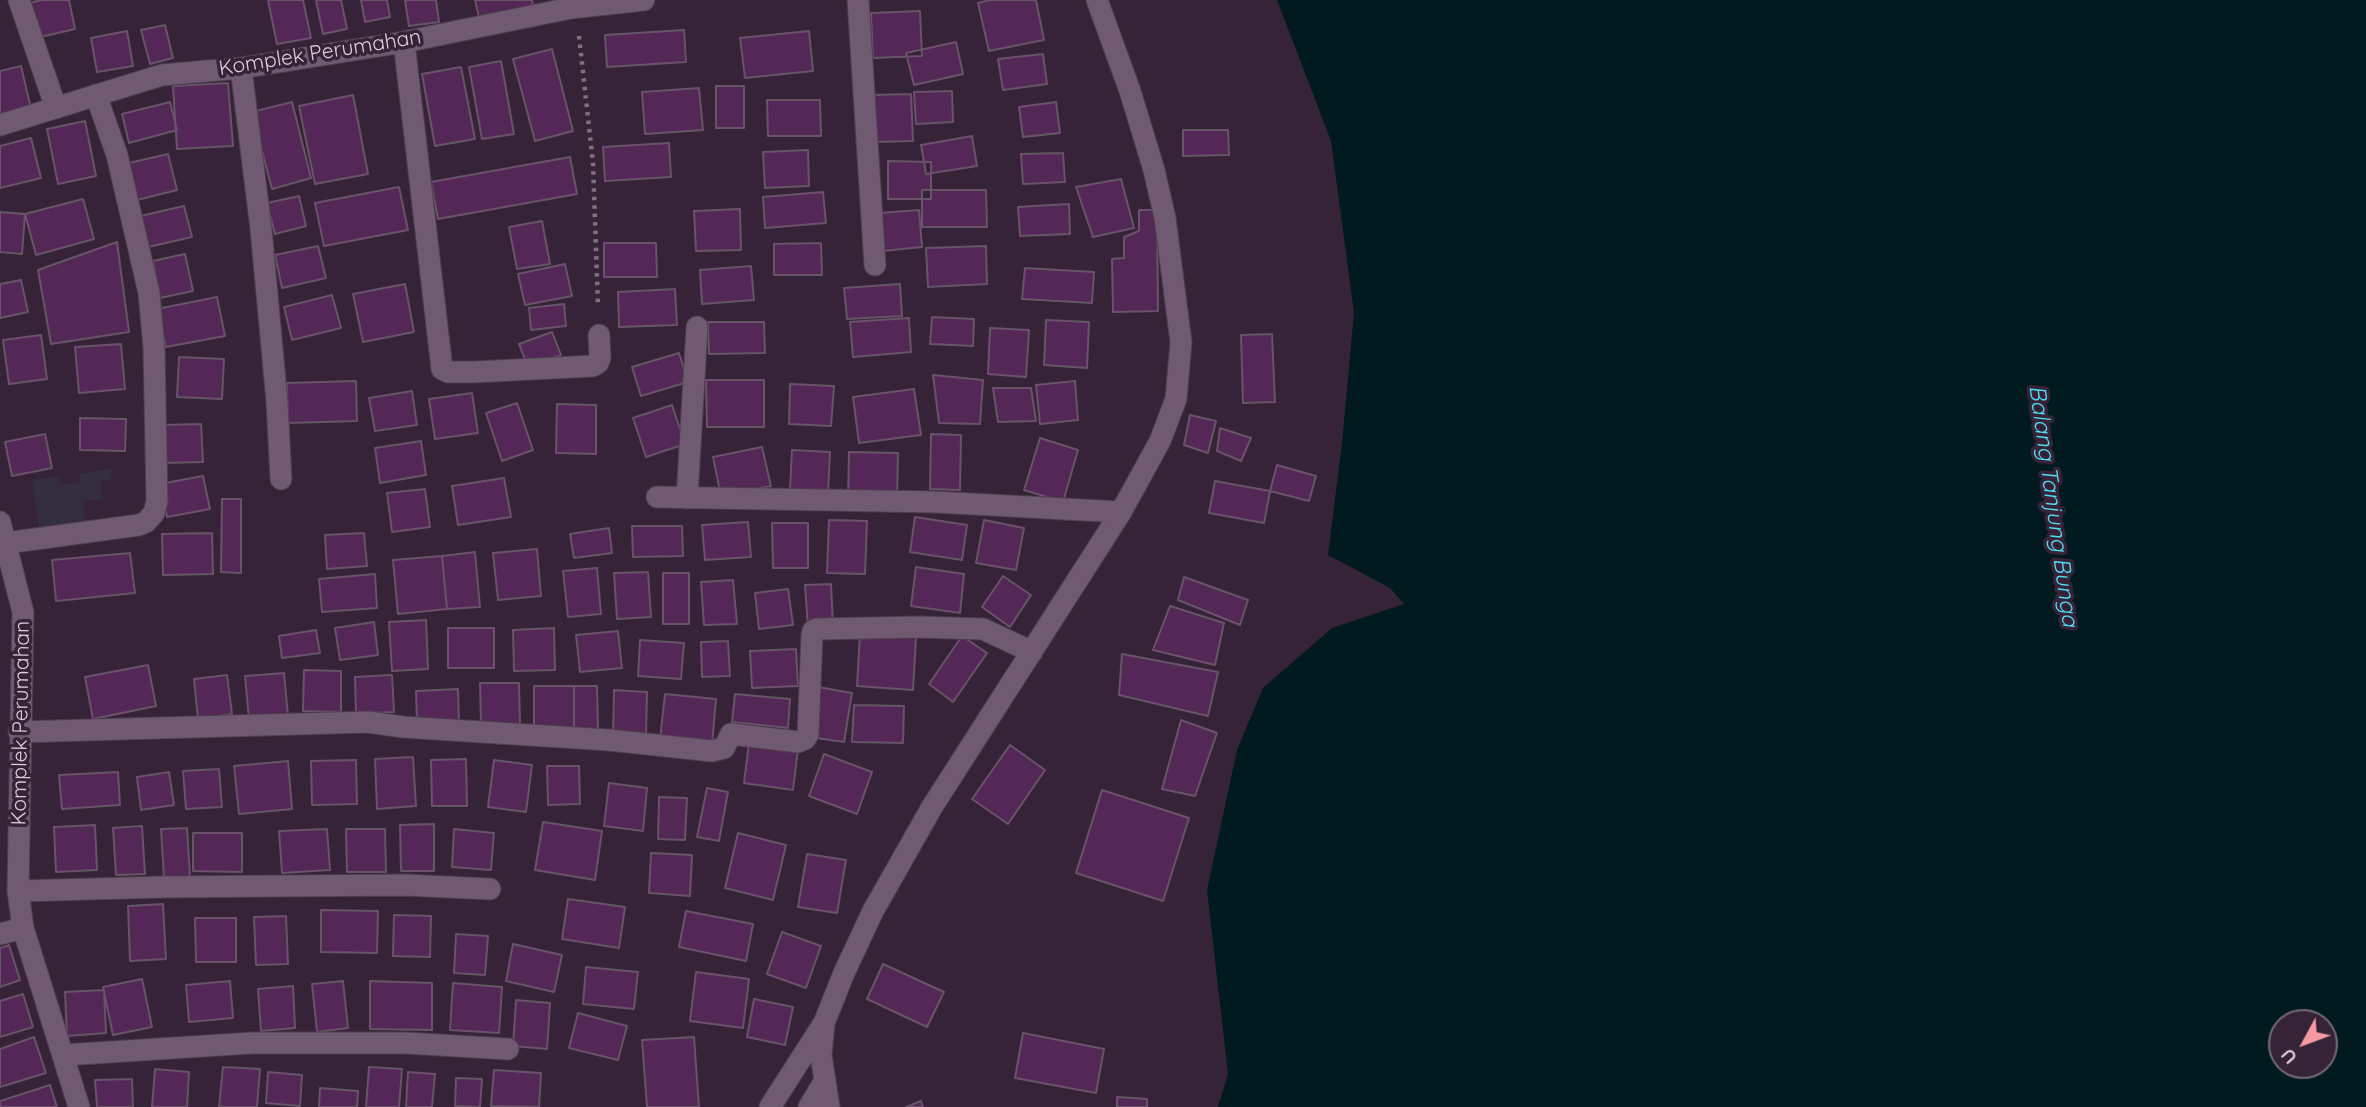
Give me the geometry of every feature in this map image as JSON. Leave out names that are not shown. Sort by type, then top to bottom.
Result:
[{"type":"street","points":[[19,0],[56,108]]},
{"type":"street","name":"Komplek Perumahan","points":[[0,125],[162,75],[241,68],[404,42],[570,4],[644,0]]},
{"type":"street","points":[[858,0],[875,265]]},
{"type":"street","points":[[770,1107],[824,1023],[873,911],[932,807],[1121,512],[1160,441],[1176,399],[1181,342],[1165,218],[1154,170],[1130,91],[1097,0]]},
{"type":"street","points":[[404,42],[442,369],[449,372],[474,373],[593,366],[600,358],[599,335]]},
{"type":"street","points":[[241,68],[263,256],[277,402],[281,479]]},
{"type":"street","points":[[6,543],[139,525],[150,518],[157,501],[154,348],[149,293],[117,155],[96,95]]},
{"type":"street","points":[[687,498],[697,327]]},
{"type":"street","points":[[657,497],[935,502],[1121,512]]},
{"type":"street","name":"Komplek Perumahan","points":[[0,522],[23,612],[18,891],[23,928],[79,1107]]},
{"type":"street","points":[[19,732],[368,722],[403,727],[609,740],[712,751],[723,748],[731,734],[798,742],[805,739],[808,734],[811,635],[817,629],[983,629],[1032,652]]},
{"type":"street","points":[[18,891],[405,885],[490,889]]},
{"type":"street","points":[[0,934],[23,928]]},
{"type":"street","points":[[824,1023],[821,1055],[829,1107]]},
{"type":"street","points":[[63,1055],[252,1043],[405,1043],[508,1049]]},
{"type":"street","points":[[809,1107],[824,1082]]},
{"type":"path","points":[[570,4],[578,26],[593,163],[599,335]]},
{"type":"shaded area","points":[[112,469],[111,480],[101,480],[102,499],[83,501],[85,522],[39,528],[32,480],[59,476],[60,484],[80,483],[80,474]]},
{"type":"water","name":"Balang Tanjung Bunga","points":[[1277,0],[2366,0],[2366,1107],[1218,1107],[1228,1074],[1207,890],[1237,750],[1263,688],[1332,628],[1404,604],[1390,588],[1328,555],[1354,313],[1331,141]]},
{"type":"building","points":[[69,0],[75,29],[36,38],[28,3]]},
{"type":"building","points":[[268,0],[303,0],[311,38],[277,44]]},
{"type":"building","points":[[316,0],[341,0],[347,29],[323,34]]},
{"type":"building","points":[[361,0],[387,0],[390,17],[365,22]]},
{"type":"building","points":[[405,0],[436,0],[439,22],[409,26]]},
{"type":"building","points":[[475,0],[532,0],[534,11],[480,22]]},
{"type":"building","points":[[990,0],[1036,0],[1044,40],[989,51],[978,3]]},
{"type":"building","points":[[920,11],[922,56],[873,58],[871,13]]},
{"type":"building","points":[[165,25],[173,58],[150,64],[141,30]]},
{"type":"building","points":[[684,30],[686,62],[607,67],[605,35]]},
{"type":"building","points":[[127,31],[133,66],[97,72],[91,38]]},
{"type":"building","points":[[809,31],[813,71],[745,78],[740,38]]},
{"type":"building","points":[[956,42],[963,74],[914,85],[906,53]]},
{"type":"building","points":[[552,49],[573,131],[535,141],[513,59]]},
{"type":"building","points":[[1043,54],[1047,84],[1003,90],[998,59]]},
{"type":"building","points":[[501,61],[514,134],[482,139],[469,67]]},
{"type":"building","points":[[21,66],[31,109],[0,116],[0,71]]},
{"type":"building","points":[[461,67],[475,139],[435,146],[422,74]]},
{"type":"building","points":[[228,83],[233,146],[177,149],[173,86]]},
{"type":"building","points":[[716,86],[744,86],[744,128],[716,128]]},
{"type":"building","points":[[699,88],[703,130],[645,134],[642,92]]},
{"type":"building","points":[[952,91],[953,122],[916,124],[914,92]]},
{"type":"building","points":[[911,94],[913,141],[873,142],[872,95]]},
{"type":"building","points":[[353,95],[368,174],[315,184],[299,106]]},
{"type":"building","points":[[767,100],[820,100],[821,136],[768,136]]},
{"type":"building","points":[[170,102],[177,130],[129,143],[122,114]]},
{"type":"building","points":[[292,102],[311,178],[272,189],[252,112]]},
{"type":"building","points":[[1056,102],[1060,133],[1023,137],[1019,107]]},
{"type":"building","points":[[85,121],[96,176],[58,184],[47,129]]},
{"type":"building","points":[[1183,130],[1228,130],[1229,155],[1183,156]]},
{"type":"building","points":[[972,136],[977,166],[926,174],[921,145]]},
{"type":"building","points":[[31,138],[41,178],[0,188],[0,146]]},
{"type":"building","points":[[669,143],[671,177],[605,181],[603,147]]},
{"type":"building","points":[[808,150],[809,186],[765,188],[763,152]]},
{"type":"building","points":[[1063,153],[1065,182],[1023,184],[1021,154]]},
{"type":"building","points":[[168,154],[177,190],[137,200],[129,163]]},
{"type":"building","points":[[570,157],[577,194],[438,219],[431,182]]},
{"type":"building","points":[[888,161],[931,162],[931,199],[888,199]]},
{"type":"building","points":[[1121,179],[1134,228],[1093,237],[1076,187]]},
{"type":"building","points":[[399,187],[408,230],[324,246],[315,203]]},
{"type":"building","points":[[922,190],[986,190],[987,227],[922,227]]},
{"type":"building","points":[[823,192],[826,223],[765,228],[763,197]]},
{"type":"building","points":[[299,196],[306,226],[275,234],[267,203]]},
{"type":"building","points":[[83,199],[94,239],[36,255],[25,214]]},
{"type":"building","points":[[1069,204],[1070,234],[1020,236],[1018,207]]},
{"type":"building","points":[[184,206],[192,237],[144,248],[136,217]]},
{"type":"building","points":[[740,209],[741,250],[696,251],[694,211]]},
{"type":"building","points":[[919,210],[922,247],[883,251],[879,213]]},
{"type":"building","points":[[1139,210],[1157,210],[1158,311],[1113,312],[1112,259],[1124,258],[1124,237],[1139,231]]},
{"type":"building","points":[[0,212],[25,214],[22,254],[0,252]]},
{"type":"building","points":[[542,221],[550,264],[517,269],[509,227]]},
{"type":"building","points":[[117,242],[129,332],[51,344],[38,270]]},
{"type":"building","points":[[604,243],[656,243],[657,277],[604,277]]},
{"type":"building","points":[[821,243],[822,275],[774,275],[774,244]]},
{"type":"building","points":[[318,246],[326,278],[282,288],[275,255]]},
{"type":"building","points":[[986,246],[987,284],[928,287],[926,248]]},
{"type":"building","points":[[185,254],[193,291],[160,298],[153,261]]},
{"type":"building","points":[[565,264],[572,296],[525,305],[518,274]]},
{"type":"building","points":[[751,266],[754,300],[702,304],[700,270]]},
{"type":"building","points":[[1025,268],[1094,272],[1092,303],[1022,299]]},
{"type":"building","points":[[21,280],[28,312],[0,318],[0,284]]},
{"type":"building","points":[[405,284],[414,332],[363,342],[353,294]]},
{"type":"building","points":[[900,284],[902,316],[847,319],[844,288]]},
{"type":"building","points":[[675,289],[677,325],[619,327],[618,292]]},
{"type":"building","points":[[332,295],[341,328],[292,340],[284,307]]},
{"type":"building","points":[[217,297],[225,336],[166,347],[157,309]]},
{"type":"building","points":[[564,304],[566,326],[531,330],[529,308]]},
{"type":"building","points":[[932,317],[974,319],[973,346],[930,344]]},
{"type":"building","points":[[909,318],[911,352],[853,357],[850,322]]},
{"type":"building","points":[[1046,320],[1089,322],[1087,368],[1044,365]]},
{"type":"building","points":[[708,322],[764,322],[765,353],[709,354]]},
{"type":"building","points":[[990,328],[1029,330],[1026,377],[988,374]]},
{"type":"building","points":[[552,332],[561,355],[528,367],[519,344]]},
{"type":"building","points":[[1272,334],[1275,402],[1243,403],[1241,335]]},
{"type":"building","points":[[41,335],[47,379],[9,384],[3,340]]},
{"type":"building","points":[[121,344],[125,389],[79,393],[75,347]]},
{"type":"building","points":[[679,353],[688,382],[641,396],[632,367]]},
{"type":"building","points":[[179,357],[224,359],[222,399],[177,397]]},
{"type":"building","points":[[933,375],[983,380],[980,424],[939,423]]},
{"type":"building","points":[[706,380],[764,380],[764,427],[707,427]]},
{"type":"building","points":[[356,381],[357,421],[288,423],[287,383]]},
{"type":"building","points":[[1075,381],[1078,420],[1040,424],[1036,385]]},
{"type":"building","points":[[790,384],[834,386],[831,426],[789,424]]},
{"type":"building","points":[[993,388],[1031,388],[1036,421],[998,422]]},
{"type":"building","points":[[914,389],[921,435],[859,443],[853,397]]},
{"type":"building","points":[[412,391],[417,425],[375,431],[369,398]]},
{"type":"building","points":[[472,393],[478,433],[435,439],[429,399]]},
{"type":"building","points":[[517,403],[533,450],[502,461],[486,413]]},
{"type":"building","points":[[557,404],[596,405],[596,454],[556,453]]},
{"type":"building","points":[[672,405],[685,444],[646,457],[633,418]]},
{"type":"building","points":[[1190,415],[1216,421],[1208,453],[1184,445]]},
{"type":"building","points":[[80,418],[126,419],[125,451],[80,450]]},
{"type":"building","points":[[201,424],[203,462],[164,463],[163,425]]},
{"type":"building","points":[[1220,428],[1251,438],[1241,461],[1217,451]]},
{"type":"building","points":[[45,434],[52,468],[12,476],[5,442]]},
{"type":"building","points":[[931,434],[961,435],[960,490],[930,489]]},
{"type":"building","points":[[1040,438],[1078,450],[1063,502],[1024,490]]},
{"type":"building","points":[[421,441],[426,475],[380,483],[375,448]]},
{"type":"building","points":[[762,447],[771,486],[721,496],[713,457]]},
{"type":"building","points":[[792,450],[830,452],[828,493],[790,490]]},
{"type":"building","points":[[849,452],[898,453],[897,500],[848,499]]},
{"type":"building","points":[[1277,465],[1316,476],[1309,501],[1270,491]]},
{"type":"building","points":[[203,476],[210,509],[167,517],[160,484]]},
{"type":"building","points":[[504,478],[511,517],[458,525],[452,486]]},
{"type":"building","points":[[1215,481],[1270,491],[1264,523],[1209,513]]},
{"type":"building","points":[[425,489],[430,527],[392,532],[387,493]]},
{"type":"building","points":[[222,499],[241,499],[241,573],[221,572]]},
{"type":"building","points":[[915,517],[967,525],[962,560],[910,552]]},
{"type":"building","points":[[829,520],[867,521],[865,574],[827,573]]},
{"type":"building","points":[[984,520],[1024,528],[1016,570],[976,563]]},
{"type":"building","points":[[748,522],[751,557],[705,560],[702,525]]},
{"type":"building","points":[[772,523],[808,523],[808,568],[773,568]]},
{"type":"building","points":[[632,526],[682,526],[683,556],[633,557]]},
{"type":"building","points":[[609,528],[612,553],[574,558],[570,534]]},
{"type":"building","points":[[212,533],[213,574],[163,575],[162,534]]},
{"type":"building","points":[[364,533],[367,566],[327,569],[325,535]]},
{"type":"building","points":[[537,549],[541,596],[498,600],[493,553]]},
{"type":"building","points":[[475,552],[480,607],[447,609],[442,556]]},
{"type":"building","points":[[130,553],[135,593],[56,601],[52,560]]},
{"type":"building","points":[[442,556],[447,609],[398,614],[393,560]]},
{"type":"building","points":[[916,567],[964,574],[960,613],[911,606]]},
{"type":"building","points":[[597,568],[601,614],[568,617],[563,571]]},
{"type":"building","points":[[648,572],[651,617],[617,619],[614,573]]},
{"type":"building","points":[[663,573],[689,573],[689,624],[663,624]]},
{"type":"building","points":[[375,574],[377,608],[322,612],[319,579]]},
{"type":"building","points":[[1003,576],[1031,595],[1010,627],[982,607]]},
{"type":"building","points":[[1184,577],[1248,600],[1240,625],[1178,600]]},
{"type":"building","points":[[733,580],[737,624],[704,625],[701,582]]},
{"type":"building","points":[[831,584],[833,626],[808,627],[805,585]]},
{"type":"building","points":[[788,589],[793,625],[759,629],[755,593]]},
{"type":"building","points":[[1170,606],[1224,623],[1215,665],[1153,650]]},
{"type":"building","points":[[426,620],[428,669],[392,671],[389,622]]},
{"type":"building","points":[[374,622],[378,655],[340,660],[335,628]]},
{"type":"building","points":[[448,628],[494,628],[494,668],[448,668]]},
{"type":"building","points":[[554,628],[555,670],[514,671],[513,630]]},
{"type":"building","points":[[316,630],[320,653],[282,658],[279,636]]},
{"type":"building","points":[[618,631],[622,668],[580,672],[576,635]]},
{"type":"building","points":[[860,633],[916,637],[913,690],[857,686]]},
{"type":"building","points":[[962,636],[987,653],[953,702],[929,684]]},
{"type":"building","points":[[640,640],[684,643],[681,679],[638,676]]},
{"type":"building","points":[[728,641],[730,676],[702,677],[701,642]]},
{"type":"building","points":[[796,649],[798,686],[752,688],[750,651]]},
{"type":"building","points":[[1122,654],[1218,672],[1208,716],[1119,695]]},
{"type":"building","points":[[148,665],[156,706],[93,719],[85,677]]},
{"type":"building","points":[[304,670],[341,671],[341,712],[303,711]]},
{"type":"building","points":[[284,673],[288,716],[249,719],[245,676]]},
{"type":"building","points":[[227,675],[232,714],[198,719],[194,679]]},
{"type":"building","points":[[392,675],[394,712],[356,714],[355,677]]},
{"type":"building","points":[[480,683],[519,683],[520,724],[481,725]]},
{"type":"building","points":[[534,686],[574,686],[574,729],[534,730]]},
{"type":"building","points":[[574,686],[597,686],[598,729],[574,729]]},
{"type":"building","points":[[818,687],[852,693],[844,742],[810,737]]},
{"type":"building","points":[[458,689],[459,724],[417,725],[416,691]]},
{"type":"building","points":[[614,690],[647,692],[646,736],[613,735]]},
{"type":"building","points":[[665,694],[716,699],[712,745],[660,739]]},
{"type":"building","points":[[735,694],[790,699],[788,728],[732,722]]},
{"type":"building","points":[[854,705],[904,706],[903,743],[852,742]]},
{"type":"building","points":[[1181,720],[1217,733],[1195,796],[1162,789]]},
{"type":"building","points":[[749,743],[798,749],[793,790],[744,783]]},
{"type":"building","points":[[1010,745],[1045,770],[1008,824],[972,799]]},
{"type":"building","points":[[824,754],[872,772],[857,814],[809,796]]},
{"type":"building","points":[[413,757],[416,806],[377,809],[375,759]]},
{"type":"building","points":[[466,759],[467,806],[432,806],[431,760]]},
{"type":"building","points":[[356,760],[357,804],[312,805],[311,761]]},
{"type":"building","points":[[494,760],[532,765],[526,812],[488,807]]},
{"type":"building","points":[[288,761],[292,809],[239,814],[234,766]]},
{"type":"building","points":[[547,766],[579,766],[580,804],[548,805]]},
{"type":"building","points":[[219,769],[222,807],[186,809],[183,771]]},
{"type":"building","points":[[118,772],[120,805],[62,809],[59,775]]},
{"type":"building","points":[[169,772],[174,805],[141,810],[137,777]]},
{"type":"building","points":[[609,783],[647,788],[643,831],[604,826]]},
{"type":"building","points":[[707,788],[728,792],[719,841],[697,837]]},
{"type":"building","points":[[1102,790],[1189,818],[1163,901],[1076,873]]},
{"type":"building","points":[[659,797],[687,798],[685,840],[658,839]]},
{"type":"building","points":[[543,822],[602,831],[595,880],[535,870]]},
{"type":"building","points":[[434,824],[434,871],[401,871],[400,825]]},
{"type":"building","points":[[95,825],[97,870],[56,872],[54,827]]},
{"type":"building","points":[[142,826],[145,874],[116,875],[113,828]]},
{"type":"building","points":[[187,828],[190,877],[164,878],[161,829]]},
{"type":"building","points":[[327,829],[330,870],[282,873],[279,831]]},
{"type":"building","points":[[346,829],[385,829],[386,872],[347,872]]},
{"type":"building","points":[[454,829],[494,833],[491,870],[452,867]]},
{"type":"building","points":[[193,833],[242,833],[242,872],[193,871]]},
{"type":"building","points":[[738,833],[786,845],[773,900],[725,888]]},
{"type":"building","points":[[651,853],[692,855],[690,896],[649,893]]},
{"type":"building","points":[[807,854],[846,860],[837,913],[798,907]]},
{"type":"building","points":[[568,899],[625,907],[619,948],[562,939]]},
{"type":"building","points":[[163,904],[166,959],[130,961],[128,906]]},
{"type":"building","points":[[321,910],[378,911],[377,953],[321,952]]},
{"type":"building","points":[[686,911],[753,924],[746,961],[679,947]]},
{"type":"building","points":[[394,915],[431,916],[430,957],[393,956]]},
{"type":"building","points":[[286,916],[288,964],[256,965],[254,917]]},
{"type":"building","points":[[195,918],[236,918],[236,962],[196,962]]},
{"type":"building","points":[[782,932],[821,946],[806,988],[767,974]]},
{"type":"building","points":[[456,934],[488,936],[485,975],[454,973]]},
{"type":"building","points":[[513,944],[562,955],[554,992],[506,981]]},
{"type":"building","points":[[9,945],[20,980],[0,987],[0,948]]},
{"type":"building","points":[[883,964],[944,992],[927,1027],[867,999]]},
{"type":"building","points":[[586,967],[638,972],[634,1009],[583,1004]]},
{"type":"building","points":[[696,972],[749,979],[743,1028],[690,1021]]},
{"type":"building","points":[[142,979],[152,1027],[113,1035],[103,987]]},
{"type":"building","points":[[230,981],[233,1018],[189,1022],[186,985]]},
{"type":"building","points":[[343,981],[348,1028],[317,1032],[312,984]]},
{"type":"building","points":[[370,981],[432,983],[432,1030],[370,1029]]},
{"type":"building","points":[[453,983],[502,987],[499,1033],[450,1030]]},
{"type":"building","points":[[293,986],[295,1028],[261,1031],[258,989]]},
{"type":"building","points":[[104,990],[106,1033],[67,1036],[65,992]]},
{"type":"building","points":[[23,994],[33,1027],[0,1037],[0,1001]]},
{"type":"building","points":[[754,999],[793,1007],[785,1045],[747,1037]]},
{"type":"building","points":[[516,1000],[550,1003],[547,1049],[513,1046]]},
{"type":"building","points":[[578,1013],[627,1026],[618,1060],[569,1048]]},
{"type":"building","points":[[1023,1033],[1104,1049],[1096,1093],[1015,1078]]},
{"type":"building","points":[[34,1037],[46,1073],[0,1087],[0,1049]]},
{"type":"building","points":[[694,1037],[699,1107],[647,1107],[642,1040]]},
{"type":"building","points":[[223,1067],[260,1069],[257,1107],[219,1107]]},
{"type":"building","points":[[369,1067],[402,1069],[399,1107],[366,1107]]},
{"type":"building","points":[[155,1069],[189,1072],[187,1107],[152,1107]]},
{"type":"building","points":[[494,1070],[541,1073],[539,1107],[491,1106]]},
{"type":"building","points":[[268,1072],[302,1075],[300,1106],[266,1103]]},
{"type":"building","points":[[408,1072],[435,1074],[432,1107],[406,1107]]},
{"type":"building","points":[[456,1078],[482,1079],[480,1107],[455,1106]]},
{"type":"building","points":[[132,1079],[133,1107],[97,1107],[95,1080]]},
{"type":"building","points":[[50,1085],[57,1107],[0,1107],[0,1101]]},
{"type":"building","points":[[320,1088],[358,1091],[357,1107],[319,1107]]},
{"type":"building","points":[[1117,1097],[1147,1099],[1147,1107],[1117,1107]]},
{"type":"building","points":[[921,1101],[923,1107],[906,1107]]}]
